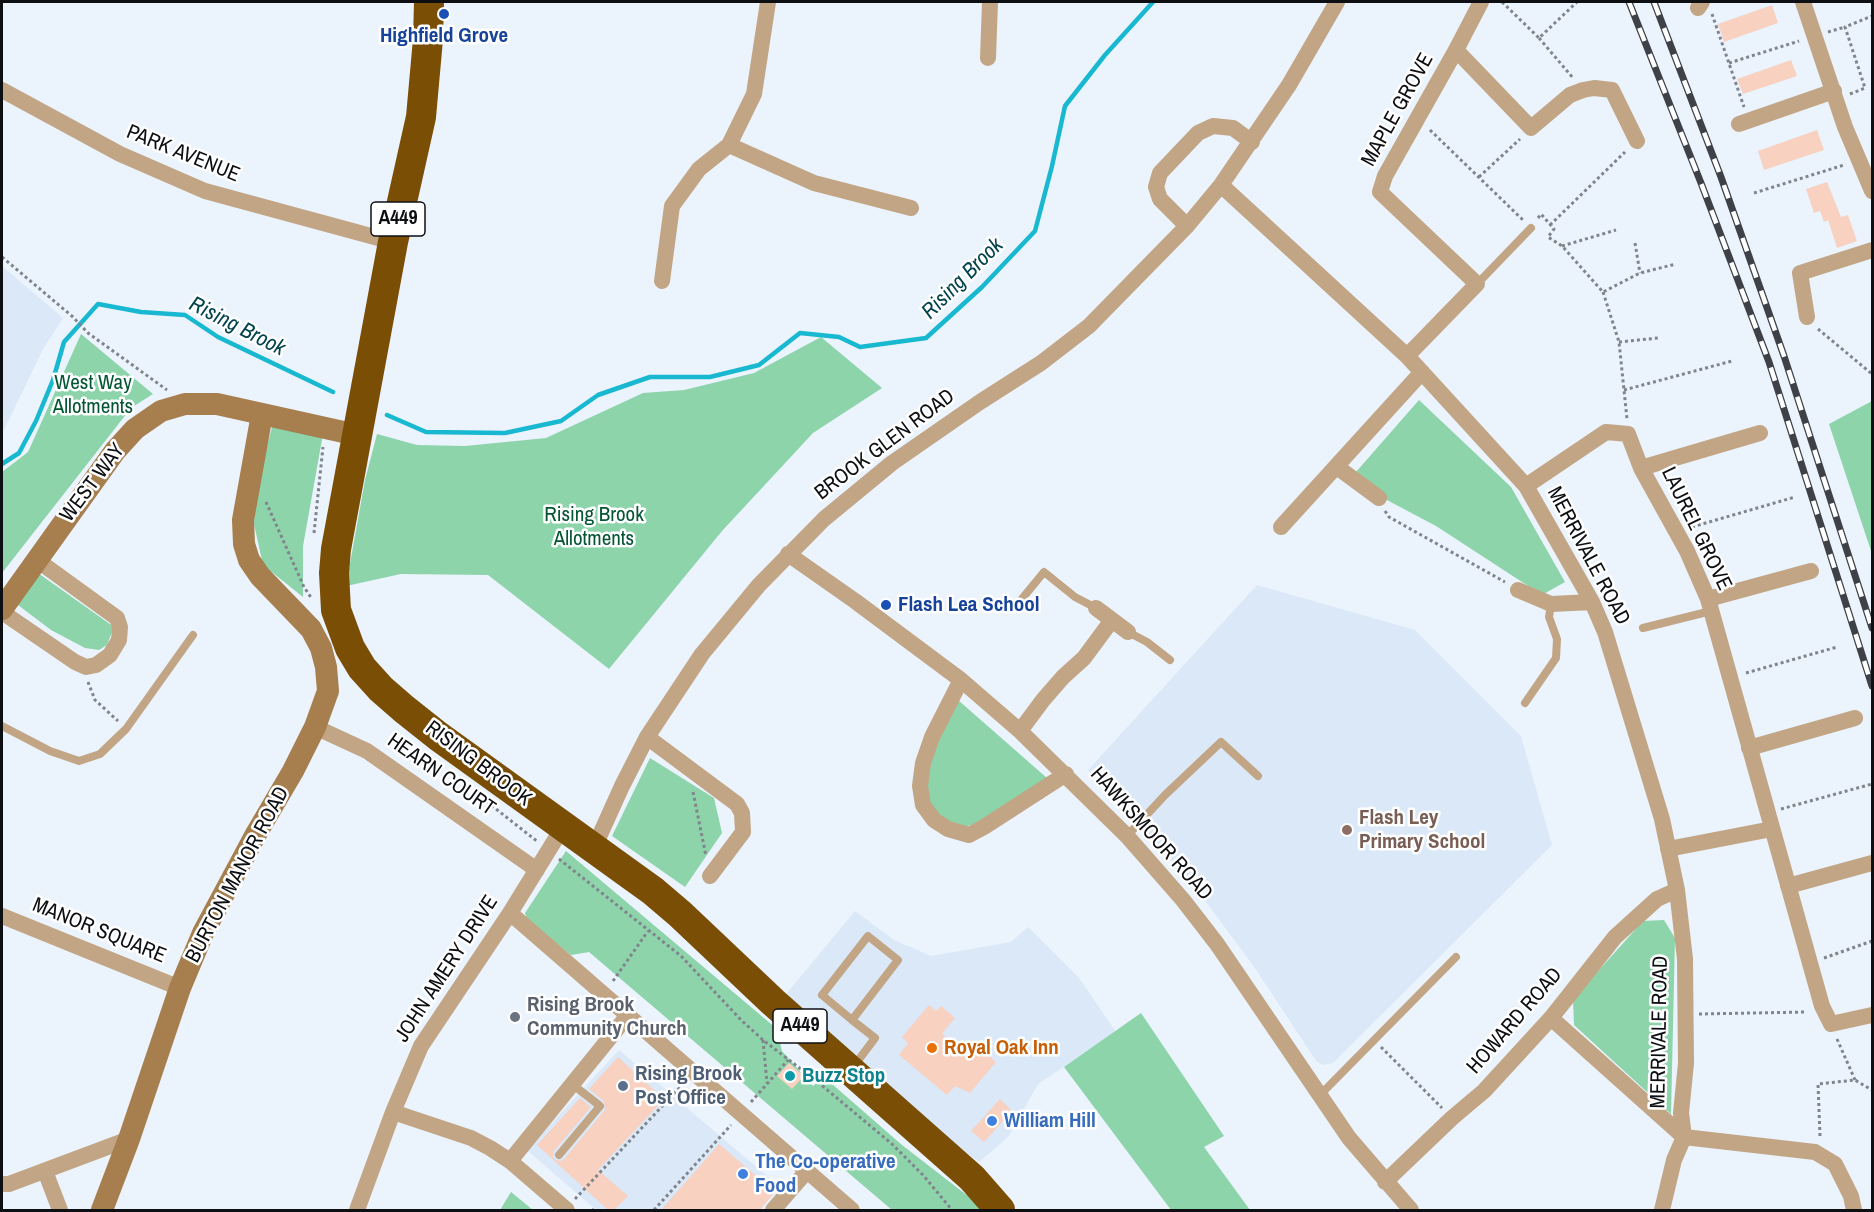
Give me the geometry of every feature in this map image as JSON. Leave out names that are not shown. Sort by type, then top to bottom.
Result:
[{"type":"highway","name":"RISING BROOK","points":[[429,2],[421,117],[393,242],[357,435],[353,478],[336,549],[334,591],[341,627],[350,648],[362,668],[381,689],[438,736],[653,891],[772,1002],[972,1178],[1000,1210]]},
{"type":"street","points":[[662,281],[672,206],[699,169],[729,145],[754,93],[768,2]]},
{"type":"street","points":[[988,58],[990,2]]},
{"type":"street","name":"BROOK GLEN ROAD","points":[[594,848],[647,737],[676,691],[721,629],[788,554],[849,498],[892,463],[1041,363],[1089,326],[1187,226],[1221,185],[1289,85],[1337,2]]},
{"type":"street","name":"MAPLE GROVE","points":[[1477,284],[1380,192],[1385,176],[1481,2]]},
{"type":"street","points":[[1803,2],[1845,127],[1872,191]]},
{"type":"street","points":[[1456,50],[1531,128],[1570,95],[1593,88],[1612,90],[1637,141]]},
{"type":"street","name":"PARK AVENUE","points":[[2,90],[120,154],[205,191],[393,242]]},
{"type":"street","points":[[1744,122],[1835,95]]},
{"type":"street","points":[[1187,226],[1160,199],[1156,187],[1160,173],[1198,133],[1212,126],[1233,129],[1252,142]]},
{"type":"street","points":[[729,145],[814,183],[911,208]]},
{"type":"street","name":"MERRIVALE ROAD","points":[[1221,185],[1407,356],[1526,486],[1592,602],[1605,632],[1662,819],[1677,890],[1685,959],[1686,1063],[1681,1113],[1684,1137],[1674,1160],[1662,1210]]},
{"type":"street","points":[[1807,317],[1800,273],[1872,250]]},
{"type":"street","points":[[1407,356],[1477,284]]},
{"type":"street","points":[[1281,527],[1422,372]]},
{"type":"street","name":"WEST WAY","points":[[2,610],[116,451],[135,429],[161,411],[185,404],[217,404],[357,435]]},
{"type":"street","points":[[250,478],[262,414]]},
{"type":"street","points":[[1526,486],[1606,432],[1628,434]]},
{"type":"street","points":[[1641,468],[1760,433]]},
{"type":"street","name":"LAUREL GROVE","points":[[1628,434],[1641,468],[1687,551],[1709,605],[1788,886],[1828,1018]]},
{"type":"street","points":[[1337,467],[1379,498]]},
{"type":"street","name":"BURTON MANOR ROAD","points":[[102,1210],[129,1139],[180,988],[203,933],[293,771],[315,727],[328,691],[326,667],[321,648],[311,629],[260,576],[249,560],[244,544],[243,526],[250,478]]},
{"type":"street","name":"HAWKSMOOR ROAD","points":[[788,554],[961,680],[1066,774],[1127,836],[1183,900],[1217,944],[1319,1096],[1405,1209]]},
{"type":"street","points":[[2,610],[75,662],[86,667],[96,665],[110,655],[119,640],[120,627],[117,618],[37,560]]},
{"type":"street","points":[[1709,605],[1811,571]]},
{"type":"street","points":[[1518,590],[1551,604],[1592,602]]},
{"type":"street","points":[[1096,608],[1128,632]]},
{"type":"street","points":[[1020,731],[1063,677],[1084,658],[1112,620]]},
{"type":"street","points":[[961,680],[932,737],[923,762],[920,786],[924,805],[934,820],[948,829],[969,835],[1066,774]]},
{"type":"street","points":[[1749,748],[1855,718]]},
{"type":"street","name":"HEARN COURT","points":[[315,727],[367,751],[537,870]]},
{"type":"street","points":[[647,737],[737,804],[742,813],[743,832],[710,876]]},
{"type":"street","points":[[1668,849],[1770,821]]},
{"type":"street","name":"JOHN AMERY DRIVE","points":[[357,1210],[393,1112],[421,1046],[510,913],[563,827]]},
{"type":"street","points":[[1788,886],[1872,863]]},
{"type":"street","name":"HOWARD ROAD","points":[[1385,1182],[1484,1091],[1551,1017],[1615,937],[1657,899],[1677,890]]},
{"type":"street","points":[[510,913],[852,1210]]},
{"type":"street","name":"MANOR SQUARE","points":[[2,916],[180,988]]},
{"type":"street","points":[[510,1161],[628,1014]]},
{"type":"street","points":[[1828,1018],[1872,1015]]},
{"type":"street","name":"MERRIVALE ROAD","points":[[1551,1017],[1684,1137]]},
{"type":"street","points":[[393,1112],[471,1138],[510,1161],[566,1210]]},
{"type":"street","points":[[1684,1137],[1815,1152],[1834,1164],[1851,1196],[1854,1210]]},
{"type":"street","points":[[2,1184],[9,1184],[129,1139]]},
{"type":"street","points":[[45,1171],[60,1210]]},
{"type":"street","points":[[773,1210],[807,1171]]},
{"type":"lane","points":[[1477,284],[1531,228]]},
{"type":"lane","points":[[1017,606],[1044,572],[1075,597],[1096,608]]},
{"type":"lane","points":[[1525,703],[1556,658],[1557,639],[1549,617],[1551,604]]},
{"type":"lane","points":[[1643,628],[1709,605]]},
{"type":"lane","points":[[1128,632],[1147,642],[1170,660]]},
{"type":"lane","points":[[2,726],[50,751],[79,761],[100,754],[126,729],[193,635]]},
{"type":"lane","points":[[1127,836],[1165,795],[1221,742],[1258,776]]},
{"type":"lane","points":[[850,1072],[875,1038],[852,1020],[822,995],[868,936],[898,960],[852,1020]]},
{"type":"lane","points":[[1319,1096],[1456,957]]},
{"type":"lane","points":[[560,1155],[600,1106],[572,1084]]},
{"type":"path","points":[[1502,2],[1539,38],[1583,90]]},
{"type":"path","points":[[1539,38],[1576,2]]},
{"type":"path","points":[[1704,7],[1729,63],[1744,122]]},
{"type":"path","points":[[1835,95],[1865,88],[1845,27],[1872,16]]},
{"type":"path","points":[[1729,63],[1815,36]]},
{"type":"path","points":[[1418,118],[1531,228],[1541,214],[1554,229],[1548,237],[1562,246],[1603,292],[1619,342],[1628,434]]},
{"type":"path","points":[[1479,177],[1531,128]]},
{"type":"path","points":[[1550,225],[1637,141]]},
{"type":"path","points":[[1754,193],[1860,160]]},
{"type":"path","points":[[1562,246],[1616,230]]},
{"type":"path","points":[[1635,243],[1640,273]]},
{"type":"path","points":[[2,257],[73,317],[88,333],[185,404]]},
{"type":"path","points":[[1603,292],[1640,273],[1676,264]]},
{"type":"path","points":[[1807,317],[1872,374]]},
{"type":"path","points":[[1619,342],[1658,338]]},
{"type":"path","points":[[1624,390],[1732,361]]},
{"type":"path","points":[[250,478],[259,485],[304,587],[314,603]]},
{"type":"path","points":[[1676,532],[1795,497]]},
{"type":"path","points":[[1379,498],[1389,517],[1518,590]]},
{"type":"path","points":[[1730,678],[1837,647]]},
{"type":"path","points":[[86,667],[84,673],[95,700],[126,729]]},
{"type":"path","points":[[689,767],[710,876]]},
{"type":"path","points":[[1770,821],[1872,784]]},
{"type":"path","points":[[604,993],[648,931]]},
{"type":"path","points":[[1811,962],[1872,941]]},
{"type":"path","points":[[1685,1014],[1828,1018],[1855,1080],[1872,1090]]},
{"type":"path","points":[[1373,1039],[1452,1118]]},
{"type":"path","points":[[763,1040],[767,1083]]},
{"type":"path","points":[[654,1210],[788,1060]]},
{"type":"path","points":[[566,1210],[693,1073]]},
{"type":"path","points":[[1815,1152],[1820,1145],[1818,1084],[1855,1080]]},
{"type":"shaded area","points":[[2,266],[63,318],[43,349],[2,434]]},
{"type":"shaded area","name":"Flash Ley Primary School","points":[[1257,585],[1415,630],[1521,736],[1552,845],[1333,1063],[1323,1065],[1316,1061],[1257,971],[1204,899],[1132,815],[1088,770]]},
{"type":"shaded area","points":[[855,911],[894,940],[931,956],[1011,942],[1028,927],[1079,978],[1116,1032],[1038,1084],[1008,1137],[979,1162],[929,1124],[782,999]]},
{"type":"shaded area","points":[[619,1050],[780,1187],[760,1210],[596,1210],[527,1150]]},
{"type":"green space","name":"West Way Allotments","points":[[81,334],[153,394],[131,408],[2,573],[2,472],[28,452]]},
{"type":"green space","name":"Rising Brook Allotments","points":[[821,337],[882,388],[813,433],[722,531],[609,669],[488,575],[401,574],[346,586],[365,480],[377,434],[417,445],[465,446],[546,438],[643,393],[684,390],[754,373]]},
{"type":"green space","points":[[1419,400],[1511,487],[1565,582],[1542,595],[1436,526],[1349,480]]},
{"type":"green space","points":[[1872,401],[1872,554],[1829,424]]},
{"type":"green space","points":[[273,423],[323,434],[303,546],[303,597],[263,565],[254,524],[255,494]]},
{"type":"green space","points":[[38,573],[114,627],[107,645],[99,650],[85,648],[51,630],[14,602]]},
{"type":"green space","points":[[958,700],[1047,778],[986,821],[960,828],[937,818],[924,797],[927,765]]},
{"type":"green space","points":[[650,758],[714,798],[722,833],[685,887],[612,836]]},
{"type":"green space","points":[[566,851],[777,1029],[782,1051],[813,1086],[824,1077],[902,1145],[986,1210],[892,1210],[589,952],[571,955],[527,920],[525,913]]},
{"type":"green space","points":[[1664,920],[1675,938],[1671,1114],[1574,1025],[1573,999],[1643,921]]},
{"type":"green space","points":[[1141,1013],[1224,1136],[1204,1147],[1250,1210],[1171,1210],[1064,1067]]},
{"type":"green space","points":[[511,1192],[533,1210],[500,1210]]},
{"type":"building","points":[[1772,5],[1778,23],[1724,42],[1718,24]]},
{"type":"building","points":[[1791,60],[1797,76],[1743,94],[1737,79]]},
{"type":"building","points":[[1817,130],[1824,150],[1764,170],[1758,151]]},
{"type":"building","points":[[1827,182],[1841,217],[1848,215],[1857,241],[1837,248],[1828,220],[1824,222],[1820,211],[1814,213],[1806,189]]},
{"type":"building","name":"Royal Oak Inn","points":[[929,1005],[936,1011],[941,1006],[955,1018],[942,1034],[965,1052],[973,1042],[996,1062],[970,1093],[955,1086],[947,1095],[899,1055],[908,1043],[902,1037]]},
{"type":"building","points":[[618,1057],[664,1099],[598,1170],[628,1196],[614,1210],[608,1210],[537,1145],[580,1098],[591,1107],[554,1151],[555,1160],[564,1159],[605,1110],[604,1101],[589,1089]]},
{"type":"building","name":"Buzz Stop","points":[[789,1063],[804,1076],[792,1089],[777,1076]]},
{"type":"building","name":"William Hill","points":[[1000,1099],[1012,1111],[984,1142],[971,1131]]},
{"type":"building","points":[[719,1144],[775,1192],[760,1210],[661,1210]]},
{"type":"waterway","name":"Rising Brook","points":[[387,415],[426,432],[505,433],[561,421],[598,395],[650,377],[710,377],[759,365],[800,333],[839,337],[860,347],[926,338],[982,287],[1035,231],[1065,106],[1105,55],[1153,2]]},
{"type":"waterway","name":"Rising Brook","points":[[2,464],[19,453],[36,421],[53,380],[64,342],[98,304],[141,312],[185,315],[218,337],[333,392]]},
{"type":"railway","points":[[1629,2],[1769,362],[1872,686]]},
{"type":"railway","points":[[1654,2],[1721,177],[1784,356],[1872,628]]},
{"type":"place","name":"Highfield Grove","points":[[444,14]]},
{"type":"place","name":"Flash Lea School","points":[[886,605]]},
{"type":"place","name":"Flash Ley Primary School","points":[[1347,830]]},
{"type":"place","name":"Rising Brook Community Church","points":[[515,1017]]},
{"type":"place","name":"Royal Oak Inn","points":[[932,1048]]},
{"type":"place","name":"Buzz Stop","points":[[790,1076]]},
{"type":"place","name":"Rising Brook Post Office","points":[[623,1086]]},
{"type":"place","name":"William Hill","points":[[992,1121]]},
{"type":"place","name":"The Co-operative Food","points":[[743,1174]]}]
